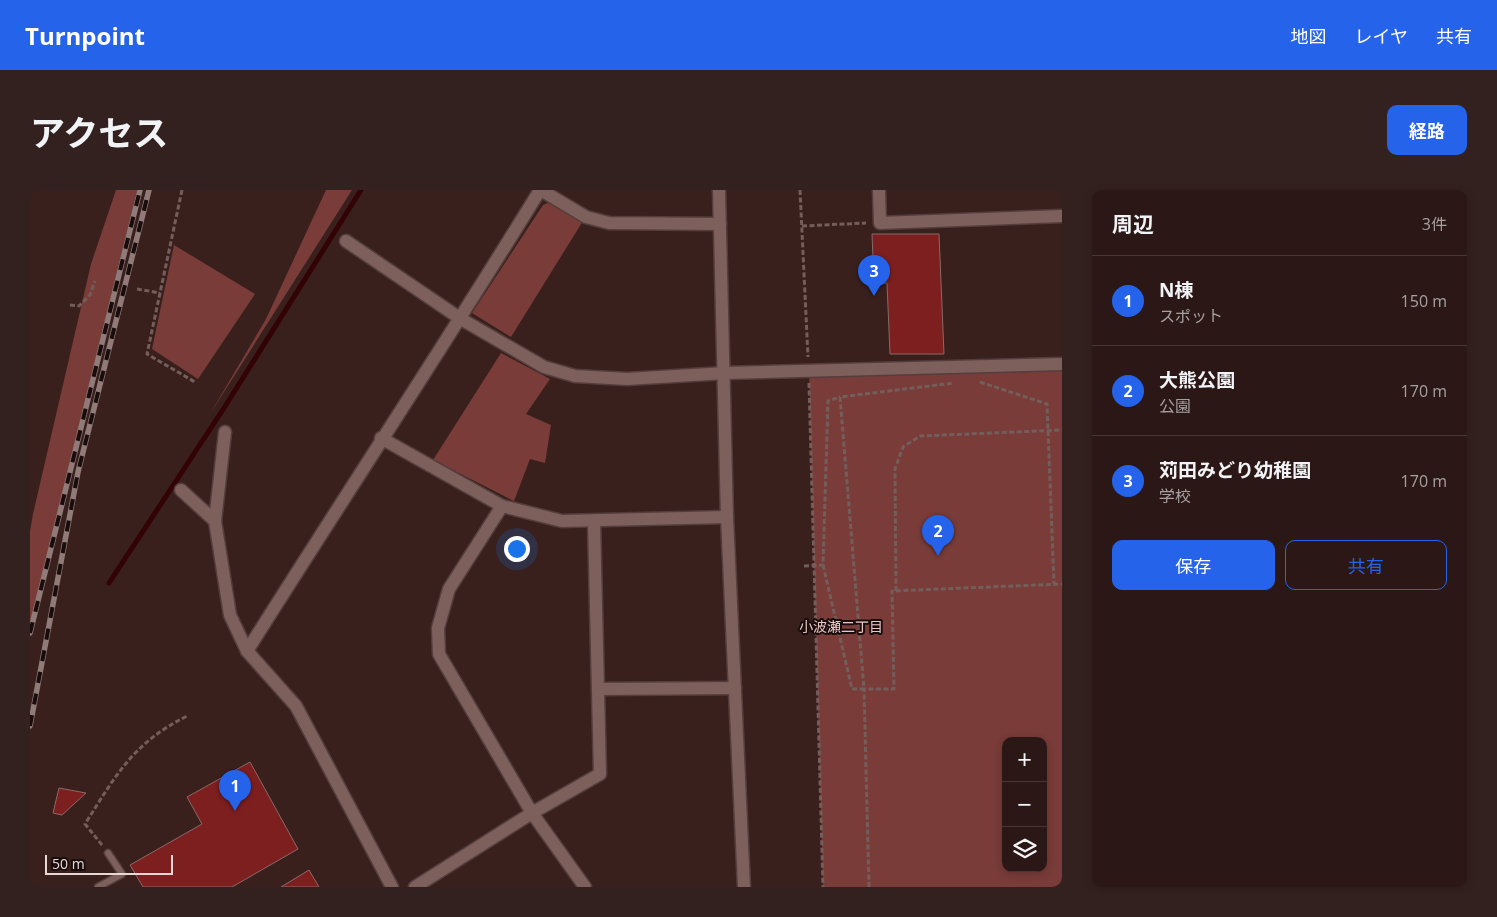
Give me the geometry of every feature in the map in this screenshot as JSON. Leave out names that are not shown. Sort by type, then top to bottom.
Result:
[{"type":"street","points":[[247,651],[381,438],[461,319],[540,190],[586,217],[609,223],[720,224]]},
{"type":"street","points":[[719,190],[725,373],[727,517],[744,887]]},
{"type":"street","points":[[879,190],[880,222],[1062,216]]},
{"type":"street","points":[[346,241],[461,319],[544,368],[575,376],[627,379],[725,373],[1062,364]]},
{"type":"street","points":[[225,432],[215,521],[230,615],[247,651],[296,706],[392,887]]},
{"type":"street","points":[[381,438],[502,506],[562,521],[594,522],[727,517]]},
{"type":"street","points":[[181,490],[215,521]]},
{"type":"street","points":[[502,506],[449,589],[438,628],[439,654],[532,813],[585,887]]},
{"type":"street","points":[[415,887],[532,813],[600,774],[594,522]]},
{"type":"street","points":[[598,689],[735,688]]},
{"type":"lane","points":[[98,887],[122,874],[108,853]]},
{"type":"path","points":[[182,190],[147,354],[194,382]]},
{"type":"path","points":[[800,190],[809,371],[823,887]]},
{"type":"path","points":[[802,226],[880,222]]},
{"type":"path","points":[[70,305],[79,306],[90,295],[95,281]]},
{"type":"path","points":[[137,288],[160,293]]},
{"type":"path","points":[[975,380],[1047,404],[1054,584]]},
{"type":"path","points":[[956,383],[840,397],[828,401],[823,565],[852,688],[894,689],[892,591],[1062,584]]},
{"type":"path","points":[[840,397],[864,689],[869,887]]},
{"type":"path","points":[[896,591],[895,469],[903,447],[920,436],[1062,430]]},
{"type":"path","points":[[804,566],[823,565]]},
{"type":"path","points":[[108,853],[85,824],[129,757],[154,734],[188,716]]},
{"type":"shaded area","points":[[116,190],[137,190],[30,627],[30,531],[33,514],[91,264]]},
{"type":"shaded area","points":[[326,190],[352,190],[210,414],[266,319]]},
{"type":"shaded area","points":[[550,202],[583,221],[511,337],[472,313],[543,205]]},
{"type":"shaded area","points":[[174,245],[255,294],[198,379],[152,349]]},
{"type":"shaded area","points":[[501,353],[550,379],[526,414],[551,425],[545,463],[530,459],[514,501],[433,460]]},
{"type":"shaded area","points":[[1062,363],[1062,887],[823,887],[809,371]]},
{"type":"building","points":[[872,234],[939,234],[944,354],[890,354],[887,283],[874,283]]},
{"type":"building","points":[[250,762],[298,849],[232,887],[143,887],[130,865],[202,824],[187,797]]},
{"type":"building","points":[[59,788],[86,793],[62,815],[53,813]]},
{"type":"building","points":[[309,870],[319,887],[281,887]]},
{"type":"waterway","points":[[109,583],[224,408],[361,190]]},
{"type":"railway","points":[[30,633],[140,190]]},
{"type":"railway","points":[[30,726],[78,472],[149,190]]},
{"type":"place","name":"苅田みどり幼稚園","points":[[874,296]]},
{"type":"place","name":"大熊公園","points":[[938,556]]},
{"type":"place","name":"N棟","points":[[235,811]]},
{"type":"district","name":"小波瀬二丁目","points":[[841,626]]}]
